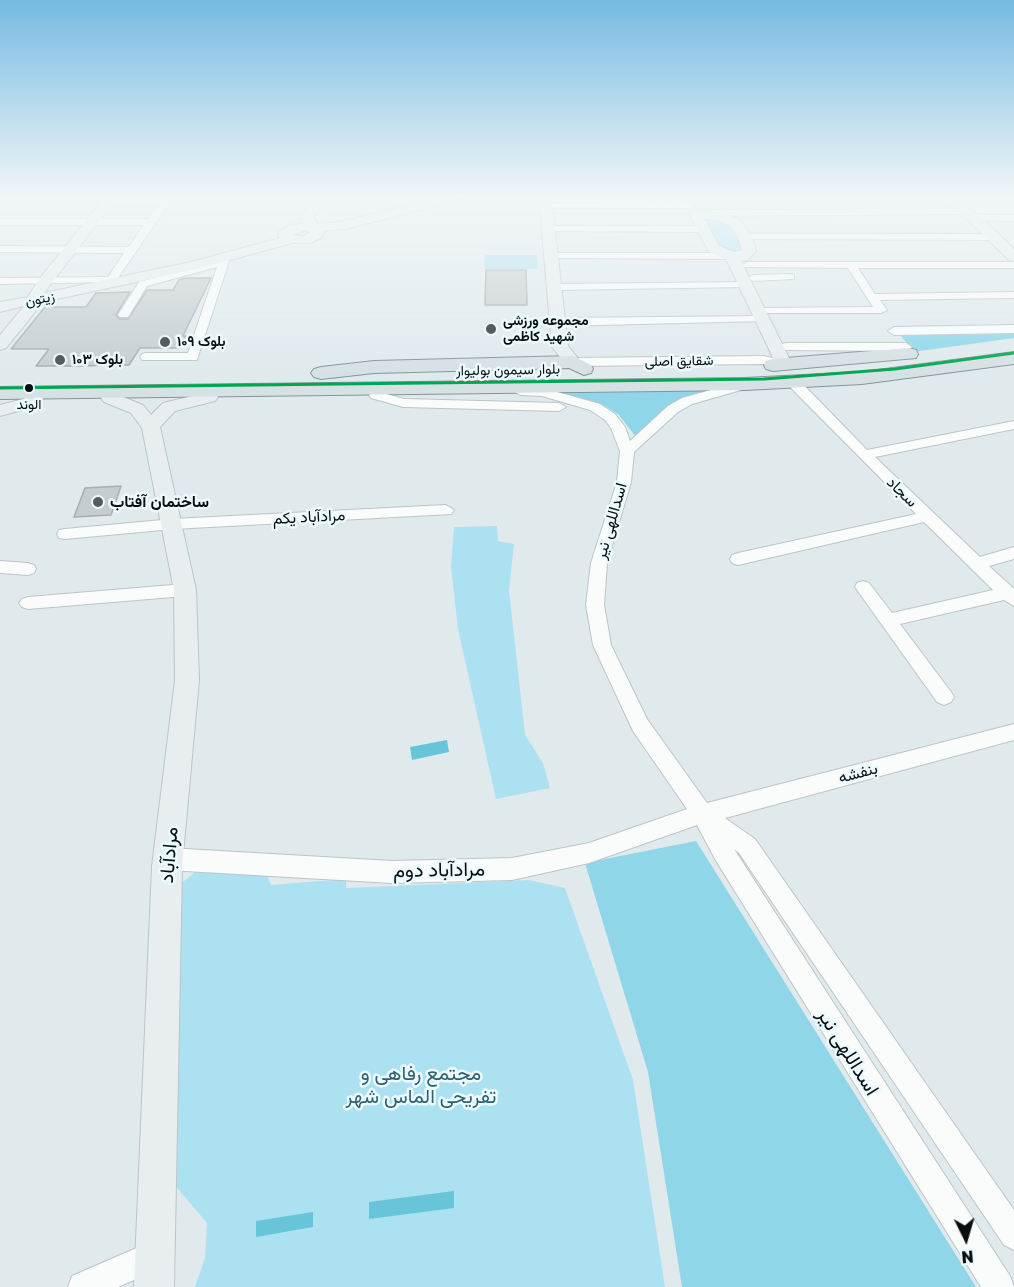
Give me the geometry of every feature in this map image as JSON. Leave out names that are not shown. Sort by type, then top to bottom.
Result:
[{"type":"main road","name":"بلوار سیمون بولیوار","points":[[0,393],[745,384],[790,364],[902,355],[1014,342]]},
{"type":"main road","name":"بلوار سیمون بولیوار","points":[[0,377],[319,373],[579,365],[790,364],[917,372],[1014,358]]},
{"type":"main road","points":[[319,373],[374,367],[542,363],[579,365]]},
{"type":"main road","points":[[0,403],[110,398],[376,395],[476,388]]},
{"type":"street","points":[[0,345],[65,256]]},
{"type":"street","points":[[0,281],[111,280],[128,256]]},
{"type":"street","name":"زیتون","points":[[0,307],[211,256]]},
{"type":"street","name":"زیتون","points":[[0,302],[36,298],[230,256]]},
{"type":"street","points":[[542,363],[555,356],[560,347],[551,256]]},
{"type":"street","points":[[552,256],[744,268],[806,277],[858,276]]},
{"type":"street","points":[[725,256],[744,268],[764,315],[790,364],[906,347],[851,265]]},
{"type":"street","points":[[744,268],[748,256]]},
{"type":"street","points":[[124,315],[143,284],[209,267],[225,258]]},
{"type":"street","points":[[146,357],[192,357],[225,258]]},
{"type":"street","points":[[554,287],[744,268],[851,265],[1014,265]]},
{"type":"street","points":[[872,297],[1014,296]]},
{"type":"street","points":[[558,322],[881,310]]},
{"type":"street","points":[[894,331],[1014,329]]},
{"type":"street","points":[[560,347],[579,365]]},
{"type":"street","name":"سجاد","points":[[790,364],[864,455],[1011,597]]},
{"type":"street","points":[[476,388],[543,392],[595,407],[610,417],[618,427],[627,451],[673,409],[687,401],[745,384]]},
{"type":"street","points":[[376,395],[403,403],[559,407]]},
{"type":"street","points":[[110,398],[137,409],[151,427],[161,412],[169,407],[209,397]]},
{"type":"street","points":[[0,411],[31,402]]},
{"type":"street","points":[[864,455],[1014,425]]},
{"type":"street","name":"مرادآباد","points":[[151,427],[185,590],[187,680],[168,859],[154,1287]]},
{"type":"street","name":"اسداللهی نیر","points":[[627,451],[622,491],[599,563],[595,604],[597,623],[609,662],[640,725],[702,814],[723,852],[824,1013],[999,1287]]},
{"type":"street","name":"مرادآباد یکم","points":[[65,534],[173,524],[446,510]]},
{"type":"street","points":[[738,559],[928,516]]},
{"type":"street","points":[[977,564],[1014,553]]},
{"type":"street","points":[[0,567],[28,569]]},
{"type":"street","points":[[863,587],[944,697]]},
{"type":"street","points":[[28,603],[185,590]]},
{"type":"street","points":[[887,621],[1011,597]]},
{"type":"street","name":"بنفشه","points":[[702,814],[1014,732]]},
{"type":"street","name":"اسداللهی نیر","points":[[702,814],[747,846],[1014,1234]]},
{"type":"street","name":"مرادآباد دوم","points":[[168,859],[392,872],[512,869],[589,853],[702,814]]},
{"type":"street","points":[[83,1287],[155,1255]]},
{"type":"green space","points":[[485,256],[537,256],[538,269],[484,269]]},
{"type":"green space","points":[[497,526],[498,541],[514,544],[509,590],[525,735],[543,763],[550,788],[496,799],[458,629],[451,567],[454,527]]},
{"type":"green space","name":"مجتمع رفاهی و تفریحی الماس شهر","points":[[198,870],[266,873],[271,885],[346,879],[346,888],[529,880],[565,888],[633,1080],[665,1287],[195,1287],[205,1258],[207,1223],[168,1177],[179,885]]},
{"type":"shaded area","points":[[899,333],[1014,334],[1014,338],[913,352]]},
{"type":"shaded area","points":[[720,388],[702,391],[677,402],[656,416],[636,437],[619,415],[605,406],[551,390]]},
{"type":"shaded area","points":[[447,740],[449,752],[412,760],[410,747]]},
{"type":"shaded area","points":[[696,841],[976,1287],[682,1287],[648,1072],[585,863]]},
{"type":"shaded area","points":[[454,1191],[454,1208],[369,1219],[369,1202]]},
{"type":"shaded area","points":[[313,1212],[313,1227],[256,1237],[256,1221]]},
{"type":"building","points":[[486,270],[526,270],[527,305],[485,305]]},
{"type":"building","points":[[211,278],[183,336],[186,336],[180,348],[140,348],[129,365],[75,366],[36,366],[49,349],[11,349],[45,307],[86,307],[96,293],[130,292],[116,315],[120,319],[128,319],[147,290],[173,290],[179,280]]},
{"type":"building","name":"ساختمان آفتاب","points":[[121,486],[111,515],[74,517],[85,488]]},
{"type":"transit line","points":[[0,388],[764,379],[895,369],[1014,353]]},
{"type":"place","name":"مجموعه ورزشی شهید کاظمی","points":[[491,329]]},
{"type":"place","name":"بلوک ۱۰۹","points":[[165,342]]},
{"type":"place","name":"بلوک ۱۰۳","points":[[60,360]]},
{"type":"place","name":"الوند","points":[[29,388]]},
{"type":"place","name":"ساختمان آفتاب","points":[[98,502]]}]
